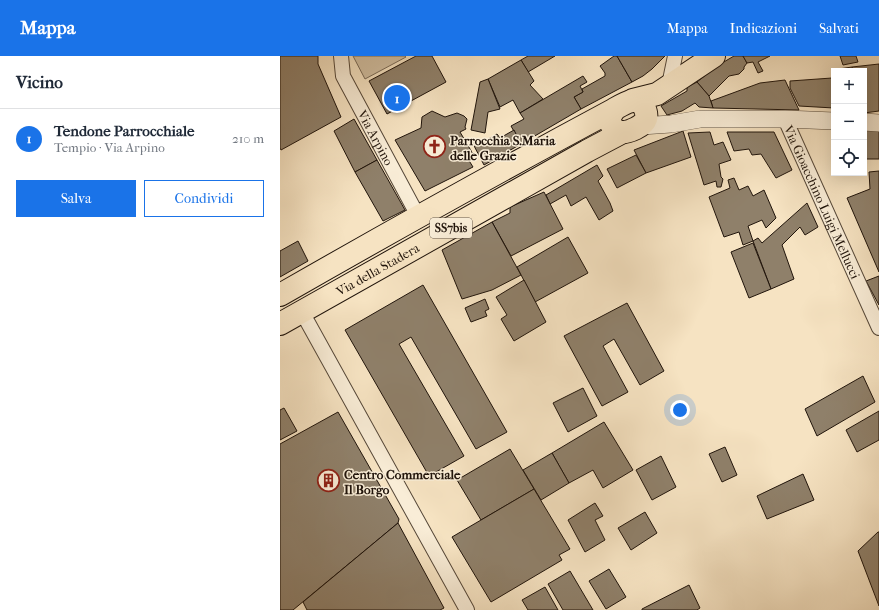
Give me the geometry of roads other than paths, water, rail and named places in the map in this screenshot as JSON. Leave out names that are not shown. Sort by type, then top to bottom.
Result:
[{"type":"main road","name":"SS7bis","points":[[634,116],[663,90],[714,56]]},
{"type":"main road","name":"Via della Stadera","points":[[280,295],[418,216],[586,124],[634,116]]},
{"type":"main road","name":"Via della Stadera","points":[[280,323],[587,151],[634,116]]},
{"type":"main road","points":[[586,124],[593,128],[595,133],[593,141],[587,151]]},
{"type":"street","name":"Via Arpino","points":[[341,56],[343,76],[418,216]]},
{"type":"street","points":[[663,90],[675,56]]},
{"type":"street","points":[[634,116],[671,124],[700,119],[785,119],[831,121]]},
{"type":"street","name":"Via Gioacchino Luigi Mellucci","points":[[785,119],[879,328]]},
{"type":"street","points":[[867,122],[879,123]]},
{"type":"street","points":[[302,312],[467,610]]},
{"type":"place","name":"Tendone Parrocchiale","points":[[397,98]]},
{"type":"place","name":"Parrocchia S.Maria delle Grazie","points":[[434,147]]},
{"type":"place","name":"Centro Commerciale Il Borgo","points":[[329,481]]}]
